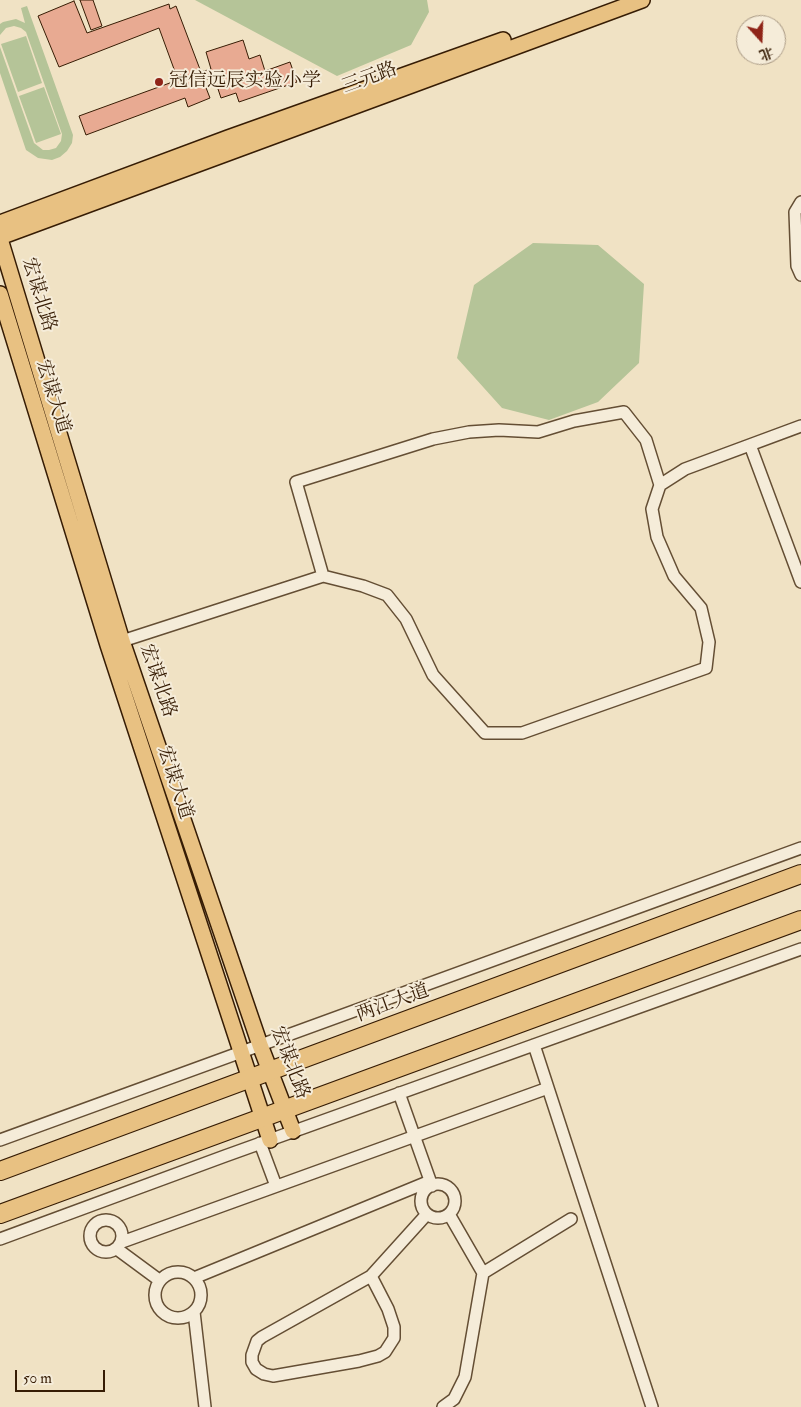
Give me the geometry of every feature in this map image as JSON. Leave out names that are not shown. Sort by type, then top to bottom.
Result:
[{"type":"highway","name":"两江大道","points":[[0,1171],[250,1080],[801,874]]},
{"type":"highway","points":[[0,1214],[801,920]]},
{"type":"main road","name":"三元路","points":[[0,223],[228,138],[616,0]]},
{"type":"main road","name":"三元路","points":[[0,238],[642,0]]},
{"type":"main road","name":"宏谋北路","points":[[0,238],[122,641],[260,1045],[294,1131]]},
{"type":"main road","name":"宏谋大道","points":[[0,294],[108,645],[262,1118],[265,1142]]},
{"type":"street","points":[[801,202],[795,212],[797,266],[801,275]]},
{"type":"street","points":[[108,645],[323,576],[362,586],[387,595],[406,619],[433,675],[485,733],[522,733],[706,668],[709,642],[701,608],[674,576],[657,537],[652,509],[660,485],[646,440],[624,412],[574,421],[538,432],[492,430],[433,439],[296,482],[323,576]]},
{"type":"street","points":[[660,485],[686,469],[801,426]]},
{"type":"street","points":[[750,445],[801,582]]},
{"type":"street","points":[[0,1140],[801,848]]},
{"type":"street","points":[[0,1239],[801,949]]},
{"type":"street","points":[[534,1045],[652,1407]]},
{"type":"street","points":[[119,1246],[123,1234],[118,1225],[109,1220],[98,1222],[91,1230],[90,1235],[93,1246],[107,1253],[119,1246],[276,1186],[548,1088]]},
{"type":"street","points":[[399,1093],[431,1183]]},
{"type":"street","points":[[265,1142],[276,1186]]},
{"type":"street","points":[[194,1278],[431,1183],[445,1186],[453,1194],[455,1205],[448,1214],[438,1218],[427,1214],[424,1210],[422,1200],[431,1183]]},
{"type":"street","points":[[92,1205],[98,1222]]},
{"type":"street","points":[[371,1276],[388,1309],[394,1328],[394,1338],[385,1352],[359,1361],[273,1376],[256,1370],[252,1362],[253,1349],[262,1337],[371,1276],[427,1214]]},
{"type":"street","points":[[443,1407],[454,1400],[465,1377],[483,1273],[448,1214]]},
{"type":"street","points":[[483,1273],[571,1220]]},
{"type":"street","points":[[119,1246],[159,1280]]},
{"type":"street","points":[[194,1312],[180,1318],[172,1318],[159,1310],[155,1303],[154,1295],[155,1287],[159,1280],[165,1275],[180,1271],[194,1278],[199,1284],[201,1299],[194,1312],[205,1407]]},
{"type":"green space","points":[[195,0],[427,0],[429,12],[411,45],[337,76]]},
{"type":"green space","points":[[27,6],[73,135],[72,143],[67,151],[60,157],[52,160],[38,158],[26,150],[0,73],[0,47],[34,143],[43,150],[56,148],[61,141],[62,134],[26,32],[14,26],[6,28],[0,35],[0,24],[3,22],[16,19],[25,23],[21,8]]},
{"type":"green space","points":[[26,36],[42,83],[18,92],[1,44]]},
{"type":"green space","points":[[44,87],[61,134],[36,143],[19,96]]},
{"type":"green space","points":[[533,243],[598,245],[644,284],[639,363],[598,402],[549,420],[502,408],[457,358],[474,285]]},
{"type":"building","points":[[80,0],[93,0],[102,26],[91,30]]},
{"type":"building","points":[[74,1],[87,33],[169,4],[170,9],[176,6],[201,72],[211,69],[206,52],[243,40],[249,59],[260,55],[265,71],[290,62],[297,82],[239,102],[236,93],[221,98],[214,77],[203,80],[210,98],[188,107],[185,98],[86,135],[79,116],[178,80],[159,28],[59,67],[38,16]]},
{"type":"place","name":"冠信远辰实验小学","points":[[159,82]]}]
